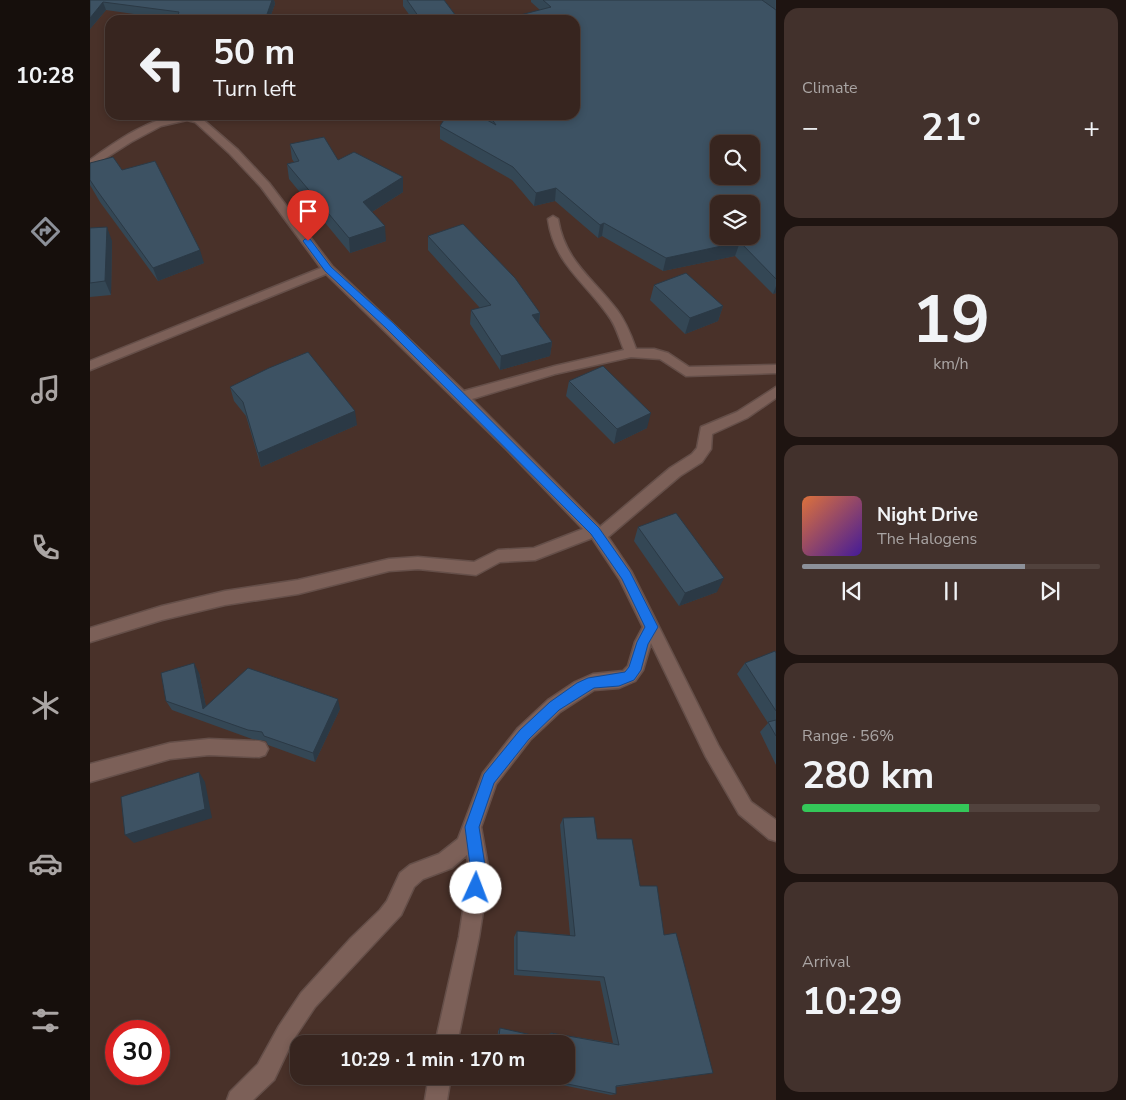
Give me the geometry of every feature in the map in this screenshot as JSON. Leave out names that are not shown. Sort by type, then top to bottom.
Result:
[{"type":"street","points":[[90,165],[139,134],[170,120]]},
{"type":"street","points":[[198,120],[234,152],[265,185],[328,269],[511,445],[597,534],[626,576],[712,751],[744,808],[776,832]]},
{"type":"street","points":[[553,220],[554,232],[566,258],[614,313],[631,352]]},
{"type":"street","points":[[90,366],[328,269]]},
{"type":"street","points":[[461,397],[555,370],[631,352],[654,353],[664,356],[686,372],[776,369]]},
{"type":"street","points":[[90,635],[162,613],[225,598],[298,586],[389,566],[418,563],[476,569],[498,556],[526,556],[535,554],[597,534],[675,472],[697,458],[704,449],[706,431],[742,415],[776,392]]},
{"type":"street","points":[[238,1100],[266,1072],[286,1033],[308,1000],[394,908],[407,880],[416,872],[445,861],[465,845],[489,779],[524,734],[554,706],[581,687],[593,682],[619,680],[629,676],[635,670],[643,642],[652,627]]},
{"type":"street","points":[[90,773],[170,751],[209,747],[259,749]]},
{"type":"street","points":[[448,1035],[469,937],[479,872],[472,827]]},
{"type":"street","points":[[436,1100],[438,1085]]},
{"type":"building","points":[[90,0],[272,0],[267,15],[178,15],[179,12],[103,2],[90,18]]},
{"type":"building","points":[[407,0],[444,0],[455,15],[418,15]]},
{"type":"building","points":[[543,0],[762,0],[776,10],[776,279],[743,245],[760,245],[760,195],[710,195],[710,245],[726,245],[666,258],[604,223],[600,225],[556,188],[536,193],[513,167],[440,126],[444,120],[487,120],[496,125],[492,120],[580,120],[580,15],[520,15],[551,7]]},
{"type":"building","points":[[324,137],[338,160],[354,152],[403,177],[363,202],[385,226],[349,238],[287,164],[299,161],[290,144]]},
{"type":"building","points":[[113,157],[122,170],[155,161],[200,250],[153,268],[90,180],[90,163]]},
{"type":"building","points":[[463,224],[515,278],[540,313],[532,315],[552,342],[501,356],[471,310],[491,305],[428,236]]},
{"type":"building","points":[[107,227],[105,281],[90,283],[90,228]]},
{"type":"building","points":[[686,273],[723,306],[690,318],[654,285]]},
{"type":"building","points":[[308,352],[355,411],[258,453],[243,402],[230,387]]},
{"type":"building","points":[[603,366],[651,413],[617,429],[569,381]]},
{"type":"building","points":[[676,513],[724,578],[685,593],[638,527]]},
{"type":"building","points":[[775,651],[776,653],[776,711],[745,663]]},
{"type":"building","points":[[194,663],[203,709],[248,668],[338,699],[313,753],[264,736],[262,732],[248,730],[166,701],[161,673]]},
{"type":"building","points":[[776,720],[776,736],[768,722]]},
{"type":"building","points":[[199,772],[205,809],[125,835],[121,797]]},
{"type":"building","points":[[594,817],[597,839],[632,839],[640,886],[657,886],[664,935],[676,933],[713,1073],[616,1086],[616,1094],[572,1085],[575,1085],[575,1037],[619,1045],[604,977],[517,970],[517,931],[575,936],[563,818]]},
{"type":"building","points":[[500,1028],[532,1035],[499,1035]]},
{"type":"route","points":[[308,241],[328,269],[511,445],[595,531],[626,576],[652,627],[643,642],[635,670],[629,676],[619,680],[593,682],[581,687],[554,706],[524,734],[489,779],[472,827],[479,872],[476,888]]}]
